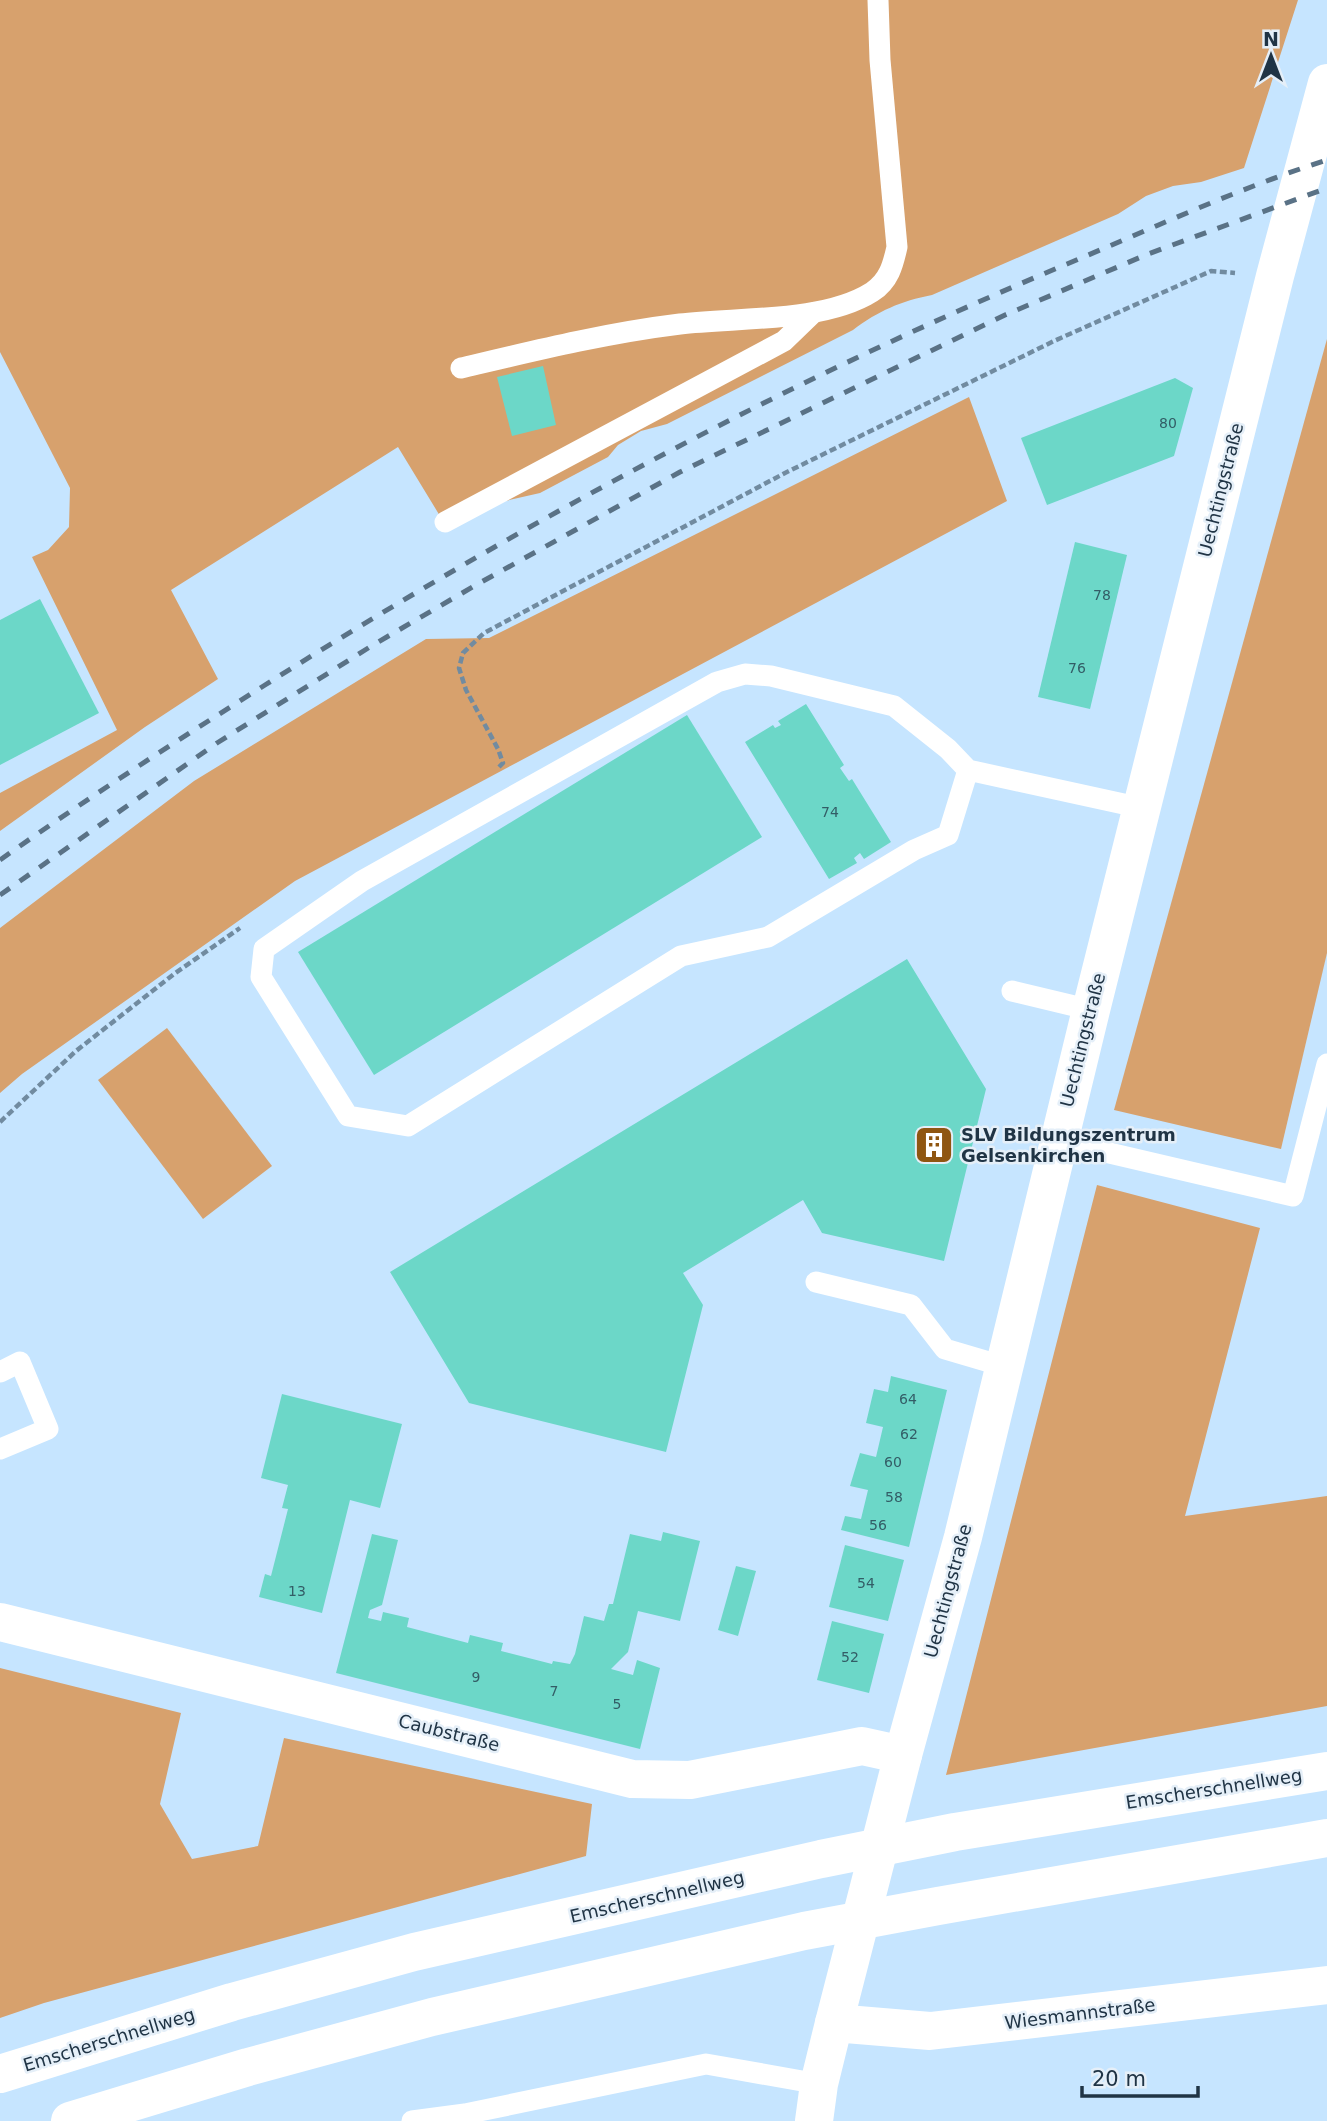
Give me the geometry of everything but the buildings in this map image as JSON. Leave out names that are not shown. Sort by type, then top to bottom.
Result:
[{"type":"main road","name":"Uechtingstraße","points":[[814,2121],[819,2084],[834,2023],[963,1537],[1006,1367],[1058,1141],[1275,276],[1327,83]]},
{"type":"main road","name":"Caubstraße","points":[[0,1622],[632,1779],[690,1780],[862,1746],[903,1755]]},
{"type":"main road","name":"Emscherschnellweg","points":[[0,2074],[232,2002],[414,1952],[821,1859],[955,1832],[1327,1771]]},
{"type":"main road","points":[[70,2121],[235,2071],[432,2017],[804,1931],[1327,1838]]},
{"type":"main road","name":"Wiesmannstraße","points":[[834,2023],[930,2031],[1327,1985]]},
{"type":"lane","points":[[461,368],[564,343],[679,324],[813,313],[844,304],[873,291],[891,273],[897,247],[880,60],[878,0]]},
{"type":"lane","points":[[445,522],[783,341],[813,313]]},
{"type":"lane","points":[[968,770],[947,835],[914,850],[768,937],[681,956],[408,1126],[348,1116],[261,977],[264,949],[362,881],[717,682],[745,674],[771,676],[894,706],[948,749],[968,770],[1142,808]]},
{"type":"lane","points":[[1012,991],[1091,1010]]},
{"type":"lane","points":[[1058,1141],[1293,1196],[1327,1064]]},
{"type":"lane","points":[[816,1282],[911,1305],[945,1349],[1006,1367]]},
{"type":"lane","points":[[0,1372],[20,1362],[48,1429],[0,1449]]},
{"type":"lane","points":[[412,2121],[465,2114],[706,2064],[819,2084]]},
{"type":"path","points":[[493,775],[503,763],[466,690],[459,668],[463,653],[484,633],[785,474],[1054,341],[1211,271],[1275,276]]},
{"type":"path","points":[[0,1122],[87,1043],[174,974],[251,920]]},
{"type":"shaded area","points":[[0,0],[1298,0],[1244,168],[1201,182],[1173,186],[1146,196],[1118,214],[932,295],[890,308],[853,330],[667,424],[641,431],[618,445],[608,457],[540,493],[440,516],[398,447],[171,590],[218,679],[145,727],[0,831],[0,793],[117,730],[32,557],[48,550],[69,527],[70,488],[0,352]]},
{"type":"shaded area","points":[[1327,339],[1327,953],[1281,1149],[1114,1110]]},
{"type":"shaded area","points":[[969,397],[1007,501],[295,881],[22,1074],[0,1093],[0,928],[194,781],[426,639],[489,638]]},
{"type":"shaded area","points":[[167,1028],[272,1166],[203,1219],[98,1080]]},
{"type":"shaded area","points":[[1097,1185],[1260,1228],[1185,1516],[1327,1496],[1327,1706],[946,1775]]},
{"type":"shaded area","points":[[0,1668],[181,1713],[160,1804],[192,1859],[258,1846],[284,1738],[592,1804],[586,1856],[44,2003],[0,2018]]},
{"type":"railway","points":[[0,860],[164,749],[361,625],[657,458],[860,356],[963,309],[1196,209],[1327,160]]},
{"type":"railway","points":[[0,895],[217,743],[373,645],[680,472],[1005,315],[1148,254],[1327,188]]},
{"type":"place","name":"SLV Bildungszentrum Gelsenkirchen","points":[[934,1145]]}]
